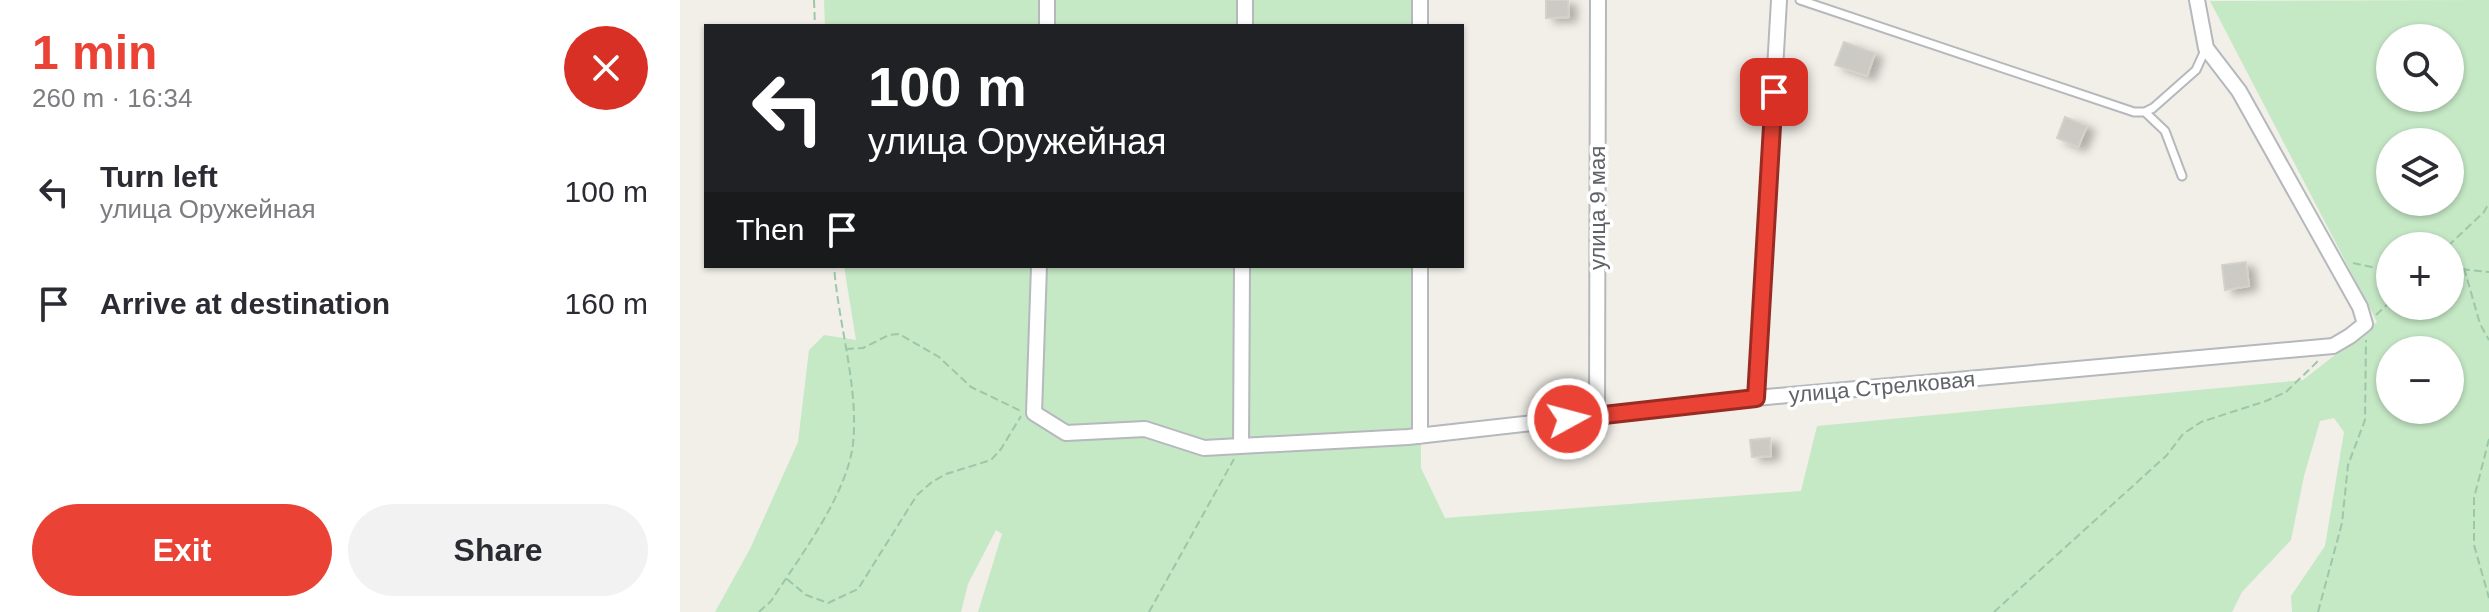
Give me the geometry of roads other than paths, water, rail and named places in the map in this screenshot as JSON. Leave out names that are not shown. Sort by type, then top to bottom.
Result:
[{"type":"street","points":[[1047,0],[1047,24]]},
{"type":"street","points":[[1245,0],[1245,24]]},
{"type":"street","points":[[1420,0],[1420,24]]},
{"type":"street","name":"улица 9 мая","points":[[1597,416],[1598,0]]},
{"type":"street","points":[[1756,398],[1779,0]]},
{"type":"street","points":[[2197,0],[2206,48]]},
{"type":"street","name":"улица Стрелковая","points":[[1039,268],[1034,413],[1066,433],[1145,429],[1204,448],[1420,436],[1756,398],[2333,346],[2365,324],[2360,307],[2239,91],[2206,48]]},
{"type":"street","points":[[1241,446],[1242,268]]},
{"type":"street","points":[[1420,268],[1420,436]]},
{"type":"lane","points":[[1800,0],[2134,112],[2153,108],[2196,70],[2206,48]]},
{"type":"lane","points":[[2145,112],[2165,131],[2182,176]]}]
